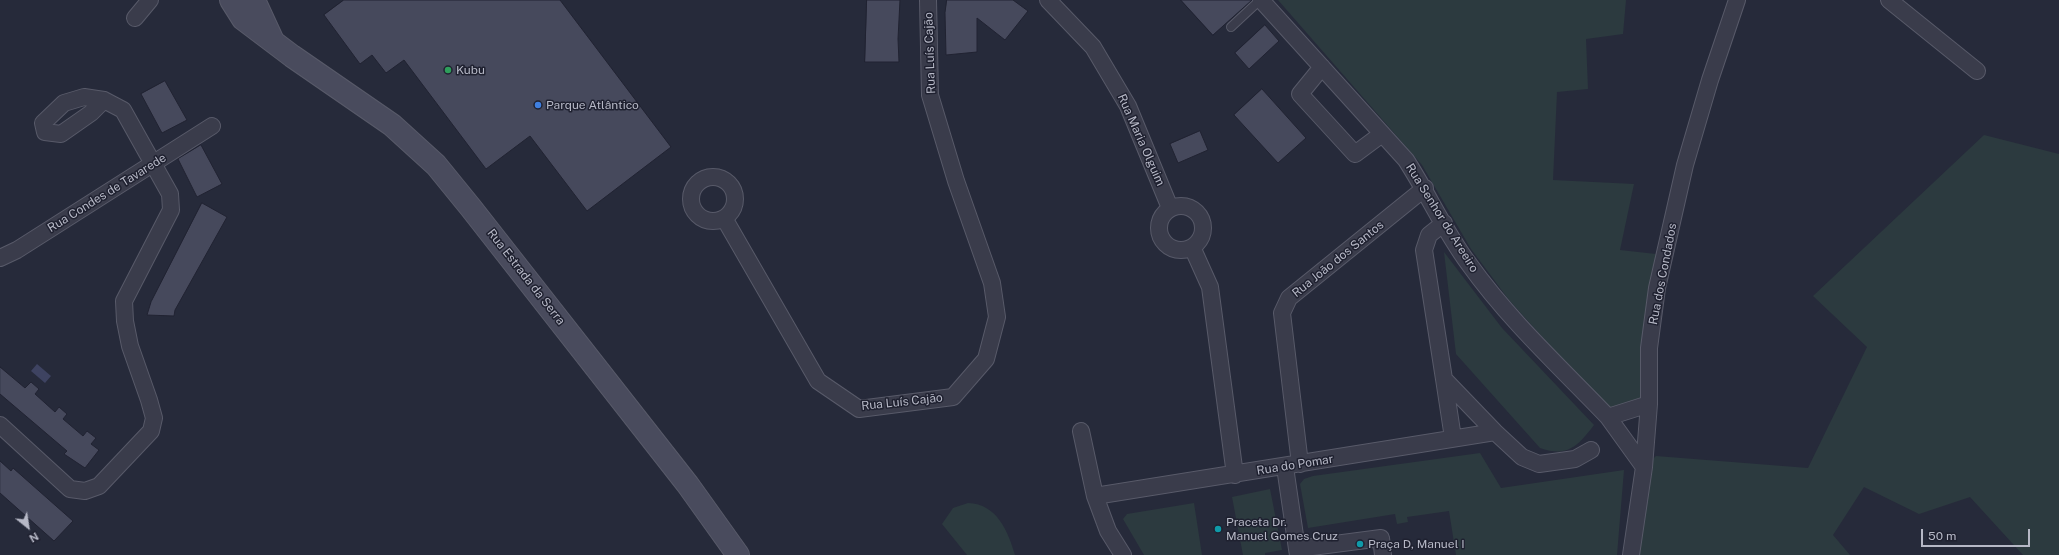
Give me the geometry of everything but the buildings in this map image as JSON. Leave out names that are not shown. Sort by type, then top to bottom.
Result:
[{"type":"street","points":[[135,18],[150,0]]},
{"type":"street","name":"Rua Estrada da Serra","points":[[231,0],[243,19],[273,40],[292,56],[392,125],[436,166],[471,208],[688,485],[738,555]]},
{"type":"street","name":"Rua Estrada da Serra","points":[[254,0],[273,40]]},
{"type":"street","name":"Rua Luís Cajão","points":[[724,218],[818,381],[859,409],[952,397],[986,359],[998,317],[992,283],[956,181],[930,94],[928,0]]},
{"type":"street","name":"Rua Maria Olguim","points":[[1048,0],[1093,47],[1128,106],[1170,208]]},
{"type":"street","name":"Rua Senhor do Areeiro","points":[[1261,0],[1406,160],[1425,188],[1468,263],[1492,296],[1608,418],[1644,467]]},
{"type":"street","name":"Rua dos Condados","points":[[1631,555],[1644,467],[1649,404],[1650,348],[1657,288],[1685,165],[1710,80],[1737,0]]},
{"type":"street","points":[[1899,3],[1977,71]]},
{"type":"street","points":[[1322,67],[1300,94],[1329,127],[1356,154],[1382,134]]},
{"type":"street","points":[[0,425],[70,489],[85,491],[99,486],[151,431],[154,418],[130,346],[125,321],[124,301],[171,210],[170,194],[123,110],[104,100]]},
{"type":"street","name":"Rua Condes de Tavarede","points":[[0,258],[17,250],[212,126]]},
{"type":"street","name":"Rua João dos Santos","points":[[1297,552],[1282,312],[1289,298],[1425,188]]},
{"type":"street","points":[[1188,206],[1195,210],[1201,217],[1203,226],[1202,234],[1198,242],[1192,248],[1183,250],[1175,249],[1167,245],[1161,238],[1159,222],[1170,208],[1188,206]]},
{"type":"street","points":[[1444,223],[1429,235],[1424,250],[1453,438]]},
{"type":"street","points":[[1192,248],[1210,287],[1235,474]]},
{"type":"street","points":[[1444,379],[1495,432],[1522,457],[1539,464],[1575,459],[1591,450]]},
{"type":"street","points":[[1608,418],[1649,404]]},
{"type":"street","points":[[1081,431],[1095,496],[1108,531],[1123,555]]},
{"type":"street","name":"Rua do Pomar","points":[[1095,496],[1292,466],[1495,432]]},
{"type":"street","points":[[1297,552],[1381,538],[1383,555]]},
{"type":"lane","points":[[1231,27],[1261,0]]},
{"type":"shaded area","points":[[1278,0],[1626,0],[1623,34],[1586,39],[1588,89],[1557,92],[1553,180],[1634,184],[1620,250],[1656,254],[1647,305],[1643,399],[1608,410],[1509,300],[1471,249],[1422,165]]},
{"type":"shaded area","points":[[1984,135],[2059,154],[2059,555],[2023,555],[1970,497],[1919,514],[1864,487],[1833,535],[1850,555],[1631,555],[1644,467],[1656,456],[1808,468],[1867,347],[1813,296]]},
{"type":"shaded area","points":[[1444,252],[1502,328],[1594,425],[1577,444],[1565,451],[1558,452],[1540,448],[1456,354]]},
{"type":"shaded area","points":[[1480,453],[1501,488],[1624,470],[1617,555],[1456,555],[1449,511],[1407,517],[1408,522],[1397,524],[1395,514],[1308,528],[1300,484],[1304,479],[1313,476]]},
{"type":"shaded area","points":[[1270,489],[1282,550],[1265,553],[1265,555],[1243,555],[1232,497]]},
{"type":"shaded area","points":[[968,503],[987,508],[1000,520],[1009,537],[1015,555],[967,555],[942,524],[953,508]]},
{"type":"shaded area","points":[[1194,503],[1202,555],[1144,555],[1123,519],[1127,514]]},
{"type":"water","points":[[37,364],[51,376],[45,383],[31,371]]},
{"type":"place","name":"Kubu","points":[[448,70]]},
{"type":"place","name":"Parque Atlântico","points":[[538,105]]},
{"type":"place","name":"Praceta Dr. Manuel Gomes Cruz","points":[[1218,529]]},
{"type":"place","name":"Praça D, Manuel I","points":[[1360,544]]}]
